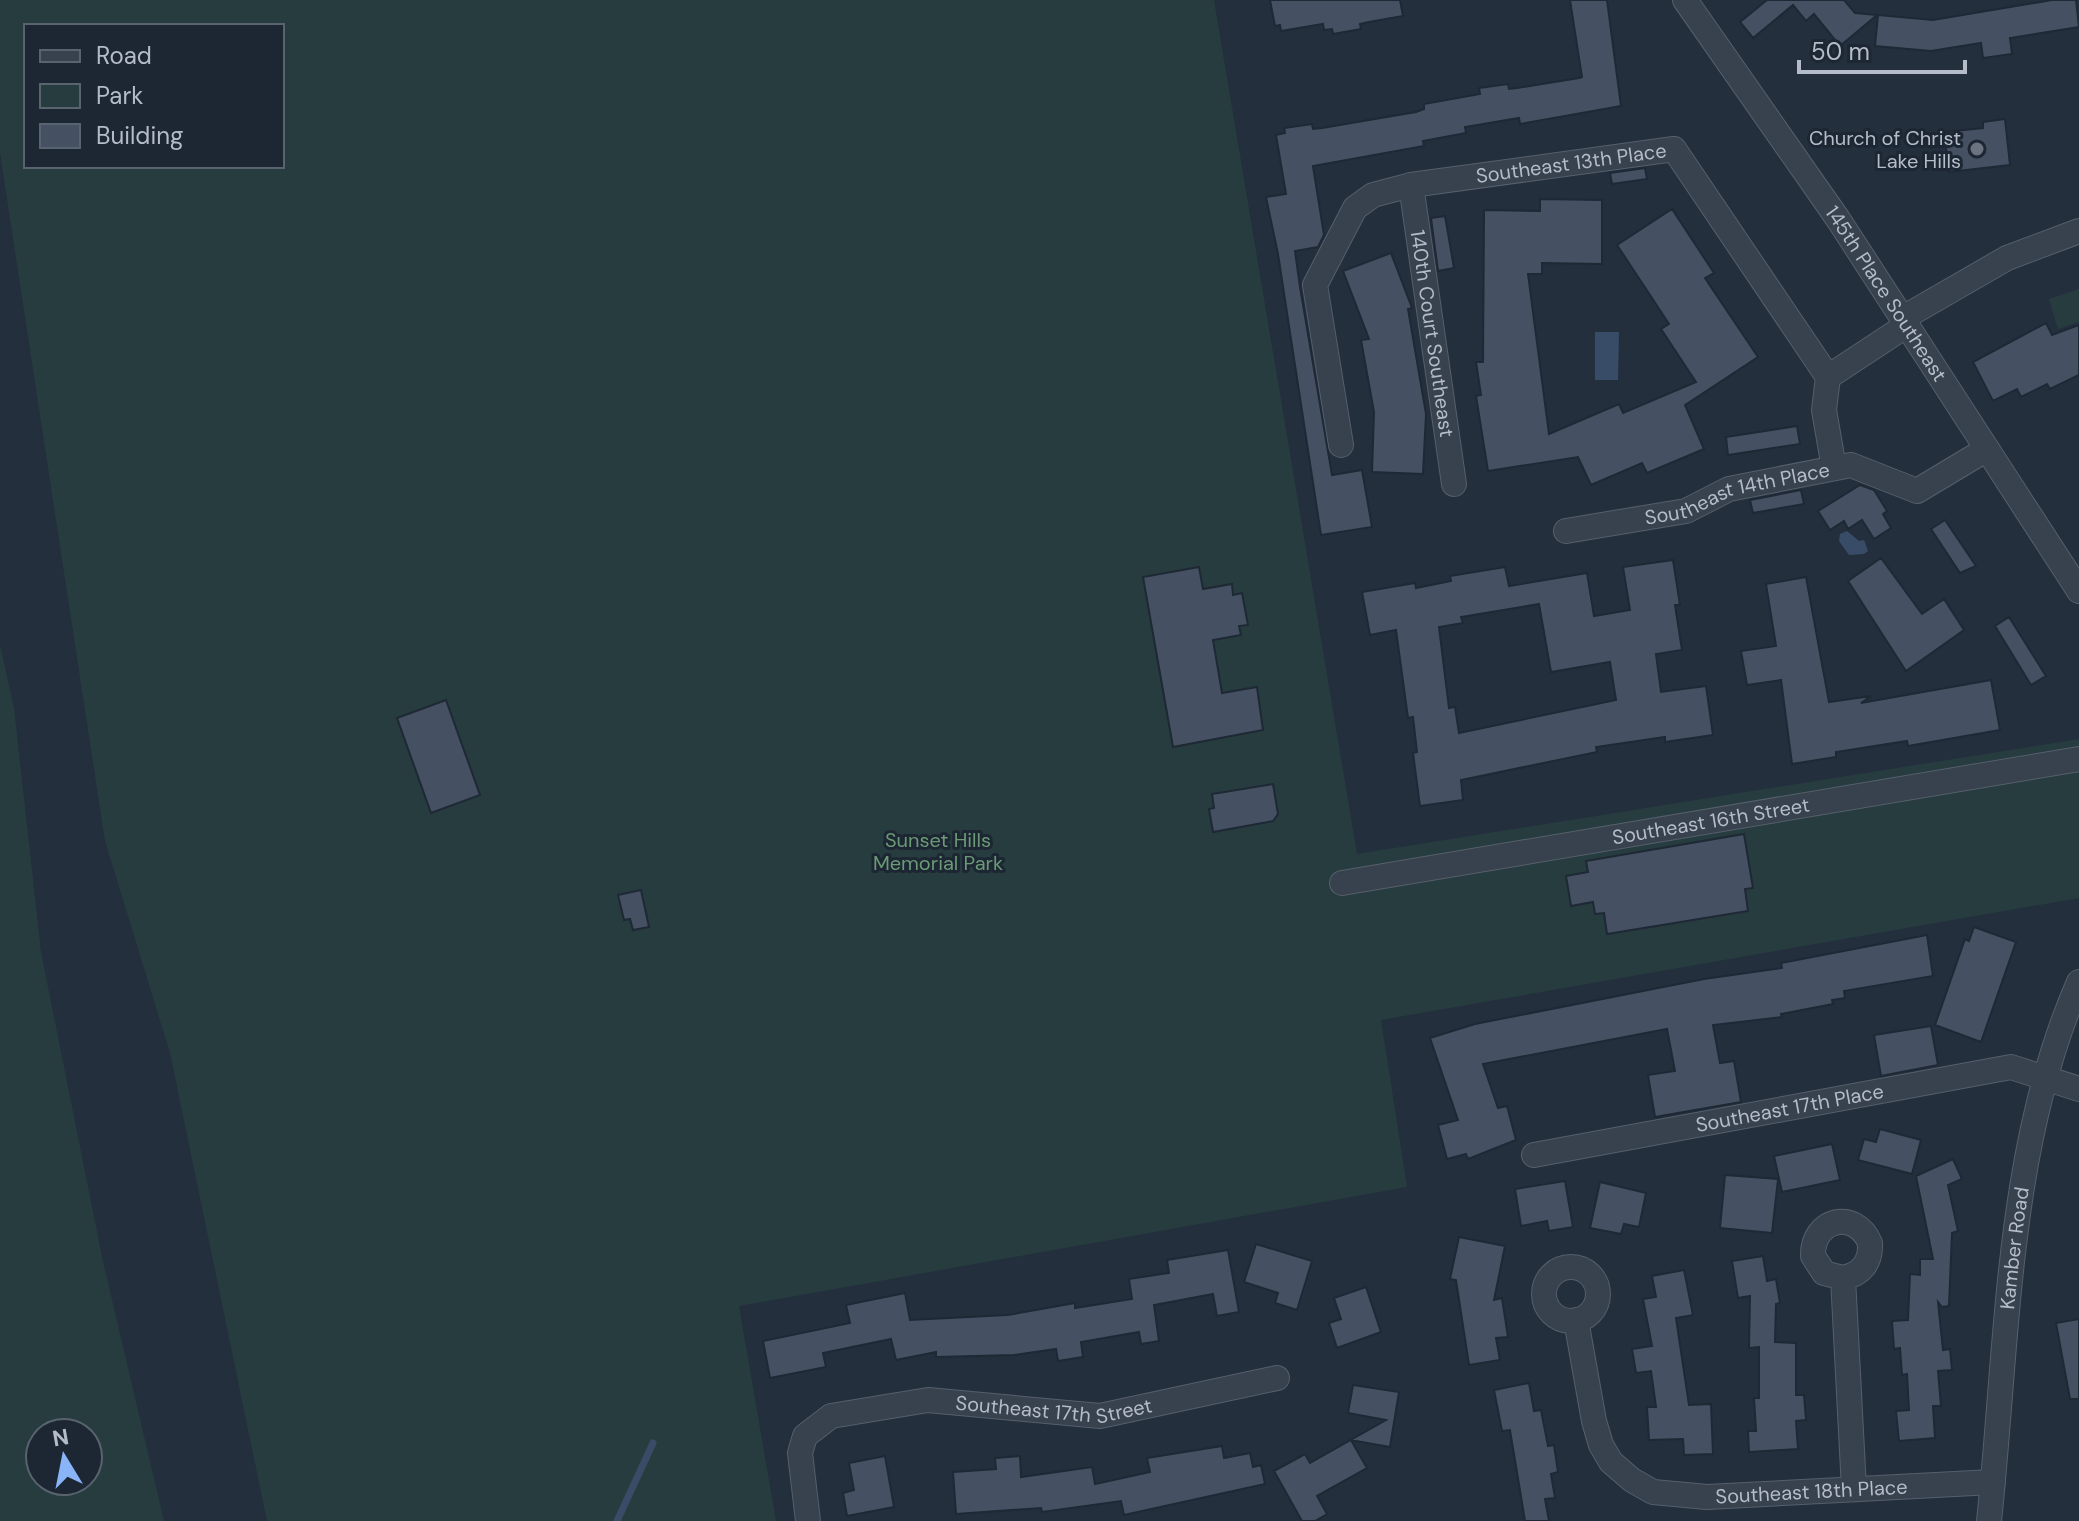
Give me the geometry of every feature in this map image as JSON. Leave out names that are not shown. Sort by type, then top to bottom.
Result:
[{"type":"street","name":"145th Place Southeast","points":[[1685,0],[1905,321],[2079,591]]},
{"type":"street","name":"Southeast 13th Place","points":[[1341,445],[1315,285],[1355,208],[1373,195],[1411,185],[1674,149],[1828,377]]},
{"type":"street","name":"140th Court Southeast","points":[[1411,185],[1454,484]]},
{"type":"street","points":[[1834,468],[1824,410],[1828,377],[1905,321],[2007,258],[2079,231]]},
{"type":"street","name":"Southeast 14th Place","points":[[1566,531],[1686,511],[1729,489],[1851,465],[1917,491],[1987,449]]},
{"type":"street","name":"Southeast 16th Street","points":[[1342,883],[2079,759]]},
{"type":"street","name":"Kamber Road","points":[[1989,1521],[2027,1146],[2043,1080],[2079,982]]},
{"type":"street","name":"Southeast 17th Place","points":[[1534,1155],[2011,1067],[2043,1080],[2079,1089]]},
{"type":"street","points":[[1843,1278],[1854,1489]]},
{"type":"street","name":"Southeast 18th Place","points":[[1576,1320],[1601,1445],[1611,1462],[1632,1480],[1653,1492],[1680,1497],[1993,1482]]},
{"type":"street","name":"Southeast 17th Street","points":[[808,1521],[800,1453],[805,1436],[831,1416],[928,1400],[1100,1416],[1277,1378]]},
{"type":"green space","name":"Sunset Hills Memorial Park","points":[[0,0],[1214,0],[1357,854],[2079,739],[2079,898],[1381,1020],[1407,1187],[739,1306],[776,1521],[267,1521],[170,1053],[105,841],[0,153]]},
{"type":"green space","points":[[2079,289],[2079,322],[2058,329],[2049,299]]},
{"type":"green space","points":[[0,645],[14,708],[41,952],[102,1257],[164,1521],[0,1521]]},
{"type":"water","points":[[1595,332],[1619,332],[1618,380],[1595,380]]},
{"type":"water","points":[[1847,531],[1859,541],[1864,540],[1868,551],[1849,555],[1839,541],[1840,534]]},
{"type":"building","points":[[1270,0],[1400,0],[1403,16],[1360,24],[1361,29],[1333,34],[1332,29],[1324,30],[1323,24],[1281,31],[1280,25],[1275,26]]},
{"type":"building","points":[[1570,0],[1607,0],[1621,106],[1520,124],[1519,118],[1465,127],[1466,133],[1423,141],[1424,146],[1313,166],[1324,235],[1318,247],[1295,251],[1300,287],[1332,475],[1362,470],[1372,527],[1321,535],[1278,254],[1266,197],[1286,194],[1276,135],[1285,133],[1284,128],[1312,124],[1313,129],[1322,128],[1416,112],[1424,109],[1424,104],[1480,94],[1479,88],[1508,84],[1509,89],[1582,77]]},
{"type":"building","points":[[1767,0],[1844,0],[1855,13],[1877,15],[1840,46],[1814,14],[1806,21],[1793,5],[1753,38],[1740,22]]},
{"type":"building","points":[[2052,0],[2076,0],[2079,27],[2010,38],[2012,54],[1983,58],[1981,43],[1931,51],[1875,46],[1878,15],[1933,20]]},
{"type":"building","name":"Church of Christ Lake Hills","points":[[2005,119],[2010,165],[1949,172],[1944,132],[1983,128],[1983,122]]},
{"type":"building","points":[[1645,168],[1647,179],[1612,184],[1610,173]]},
{"type":"building","points":[[1540,199],[1602,200],[1602,264],[1542,263],[1542,274],[1528,274],[1549,434],[1619,404],[1623,413],[1696,382],[1661,329],[1669,324],[1617,245],[1672,209],[1714,273],[1705,278],[1758,357],[1685,405],[1704,449],[1647,473],[1642,463],[1591,485],[1578,457],[1488,471],[1476,396],[1481,395],[1476,362],[1483,362],[1484,210],[1540,211]]},
{"type":"building","points":[[1445,216],[1454,268],[1438,271],[1431,218]]},
{"type":"building","points":[[1391,253],[1412,308],[1408,309],[1426,414],[1423,474],[1372,472],[1374,412],[1361,340],[1369,339],[1343,271]]},
{"type":"building","points":[[2046,323],[2052,335],[2079,325],[2079,375],[2050,389],[2047,384],[2021,397],[2017,389],[1993,401],[1973,362]]},
{"type":"building","points":[[1797,426],[1800,444],[1728,455],[1726,437]]},
{"type":"building","points":[[1860,485],[1874,490],[1887,511],[1883,514],[1891,528],[1874,539],[1862,520],[1848,529],[1844,521],[1830,530],[1818,511]]},
{"type":"building","points":[[1801,490],[1804,504],[1753,513],[1750,500]]},
{"type":"building","points":[[1945,520],[1976,566],[1960,573],[1931,529]]},
{"type":"building","points":[[1881,558],[1922,614],[1944,599],[1964,630],[1906,671],[1848,581]]},
{"type":"building","points":[[1673,560],[1680,605],[1675,605],[1682,650],[1656,654],[1661,692],[1706,686],[1713,735],[1665,742],[1665,737],[1596,747],[1597,752],[1461,780],[1463,800],[1420,806],[1413,753],[1417,752],[1413,717],[1408,718],[1396,630],[1370,635],[1362,592],[1415,583],[1416,588],[1451,581],[1450,576],[1505,567],[1509,586],[1587,573],[1594,616],[1630,610],[1623,567]],"holes":[[[1539,604],[1551,672],[1610,662],[1616,700],[1459,733],[1455,707],[1449,708],[1439,627],[1463,623],[1461,617]]]},
{"type":"building","points":[[1199,567],[1203,589],[1232,584],[1233,595],[1242,593],[1248,625],[1239,626],[1241,635],[1213,640],[1222,693],[1257,687],[1263,730],[1173,747],[1143,577]]},
{"type":"building","points":[[1806,577],[1829,702],[1871,696],[1861,703],[1991,680],[2000,730],[1908,746],[1907,741],[1836,752],[1836,757],[1792,764],[1781,680],[1747,685],[1741,651],[1776,646],[1766,584]]},
{"type":"building","points":[[2009,617],[2046,676],[2031,685],[1995,626]]},
{"type":"building","points":[[446,700],[480,795],[431,813],[397,718]]},
{"type":"building","points":[[1273,784],[1278,814],[1273,821],[1213,832],[1209,809],[1214,808],[1212,794]]},
{"type":"building","points":[[1744,834],[1753,888],[1745,889],[1748,911],[1607,934],[1604,913],[1595,914],[1593,902],[1571,906],[1566,876],[1588,872],[1586,861]]},
{"type":"building","points":[[641,890],[649,927],[633,930],[630,919],[624,920],[618,895]]},
{"type":"building","points":[[1974,927],[2016,942],[1981,1042],[1935,1025],[1965,939],[1969,941]]},
{"type":"building","points":[[1927,935],[1933,976],[1844,991],[1845,998],[1832,1000],[1833,1004],[1781,1014],[1782,1017],[1713,1025],[1720,1063],[1734,1061],[1741,1102],[1655,1117],[1648,1075],[1675,1071],[1667,1029],[1483,1064],[1498,1108],[1507,1106],[1516,1140],[1468,1159],[1466,1154],[1447,1159],[1438,1125],[1458,1120],[1430,1038],[1475,1024],[1704,979],[1782,968],[1781,963]]},
{"type":"building","points":[[1931,1026],[1938,1065],[1881,1076],[1874,1035]]},
{"type":"building","points":[[1880,1129],[1921,1140],[1912,1174],[1858,1160],[1864,1139],[1876,1142]]},
{"type":"building","points":[[1832,1144],[1840,1180],[1782,1192],[1774,1156]]},
{"type":"building","points":[[1953,1159],[1962,1179],[1948,1185],[1958,1231],[1952,1233],[1949,1306],[1942,1307],[1938,1302],[1943,1350],[1950,1349],[1952,1370],[1938,1371],[1941,1406],[1933,1406],[1935,1438],[1899,1441],[1896,1411],[1909,1410],[1907,1374],[1902,1375],[1900,1348],[1894,1349],[1892,1321],[1908,1320],[1910,1274],[1920,1275],[1920,1259],[1933,1259],[1916,1176]]},
{"type":"building","points":[[1725,1175],[1778,1179],[1772,1233],[1720,1228]]},
{"type":"building","points":[[1565,1181],[1573,1227],[1549,1231],[1547,1221],[1521,1226],[1515,1189]]},
{"type":"building","points":[[1600,1182],[1646,1193],[1639,1227],[1624,1224],[1621,1234],[1590,1228]]},
{"type":"building","points":[[1459,1237],[1505,1246],[1494,1300],[1502,1298],[1508,1337],[1496,1338],[1500,1360],[1469,1365],[1456,1280],[1450,1279]]},
{"type":"building","points":[[1256,1244],[1312,1261],[1297,1310],[1275,1303],[1278,1293],[1244,1282]]},
{"type":"building","points":[[1228,1250],[1239,1312],[1217,1316],[1213,1294],[1154,1305],[1159,1341],[1141,1344],[1139,1332],[1081,1342],[1083,1357],[1058,1361],[1056,1349],[1014,1355],[936,1357],[936,1352],[896,1360],[891,1339],[823,1353],[826,1367],[770,1378],[763,1341],[850,1323],[846,1305],[905,1293],[910,1320],[1008,1315],[1075,1303],[1075,1308],[1132,1299],[1129,1279],[1169,1273],[1167,1260]]},
{"type":"building","points":[[1763,1256],[1767,1281],[1776,1279],[1780,1303],[1776,1304],[1775,1342],[1796,1343],[1796,1395],[1804,1395],[1806,1420],[1796,1421],[1798,1449],[1749,1452],[1748,1431],[1756,1431],[1754,1398],[1759,1398],[1759,1347],[1749,1348],[1750,1296],[1738,1298],[1732,1261]]},
{"type":"building","points":[[1684,1270],[1693,1315],[1676,1318],[1689,1405],[1711,1404],[1713,1454],[1684,1455],[1683,1439],[1649,1440],[1647,1407],[1656,1407],[1651,1371],[1636,1373],[1632,1349],[1652,1346],[1643,1299],[1656,1297],[1652,1276]]},
{"type":"building","points":[[1366,1287],[1381,1332],[1337,1348],[1329,1323],[1341,1319],[1334,1298]]},
{"type":"building","points":[[2079,1319],[2079,1399],[2070,1399],[2056,1323]]},
{"type":"building","points":[[1529,1383],[1534,1411],[1541,1410],[1548,1446],[1554,1445],[1558,1472],[1551,1474],[1555,1498],[1545,1499],[1549,1521],[1525,1521],[1510,1430],[1502,1431],[1494,1390]]},
{"type":"building","points":[[1353,1385],[1399,1392],[1390,1447],[1351,1440],[1367,1468],[1317,1496],[1327,1514],[1315,1521],[1302,1521],[1274,1471],[1305,1454],[1310,1463],[1386,1420],[1348,1413]]},
{"type":"building","points":[[1222,1446],[1224,1458],[1250,1453],[1253,1467],[1261,1465],[1265,1484],[1124,1515],[1121,1501],[1042,1512],[1041,1508],[956,1514],[953,1472],[996,1469],[995,1458],[1020,1456],[1021,1477],[1092,1467],[1095,1484],[1150,1472],[1147,1458]]},
{"type":"building","points":[[885,1456],[894,1507],[847,1516],[843,1493],[854,1490],[849,1463]]},
{"type":"waterway","points":[[617,1521],[653,1443]]},
{"type":"place","name":"Church of Christ Lake Hills","points":[[1977,149]]}]
